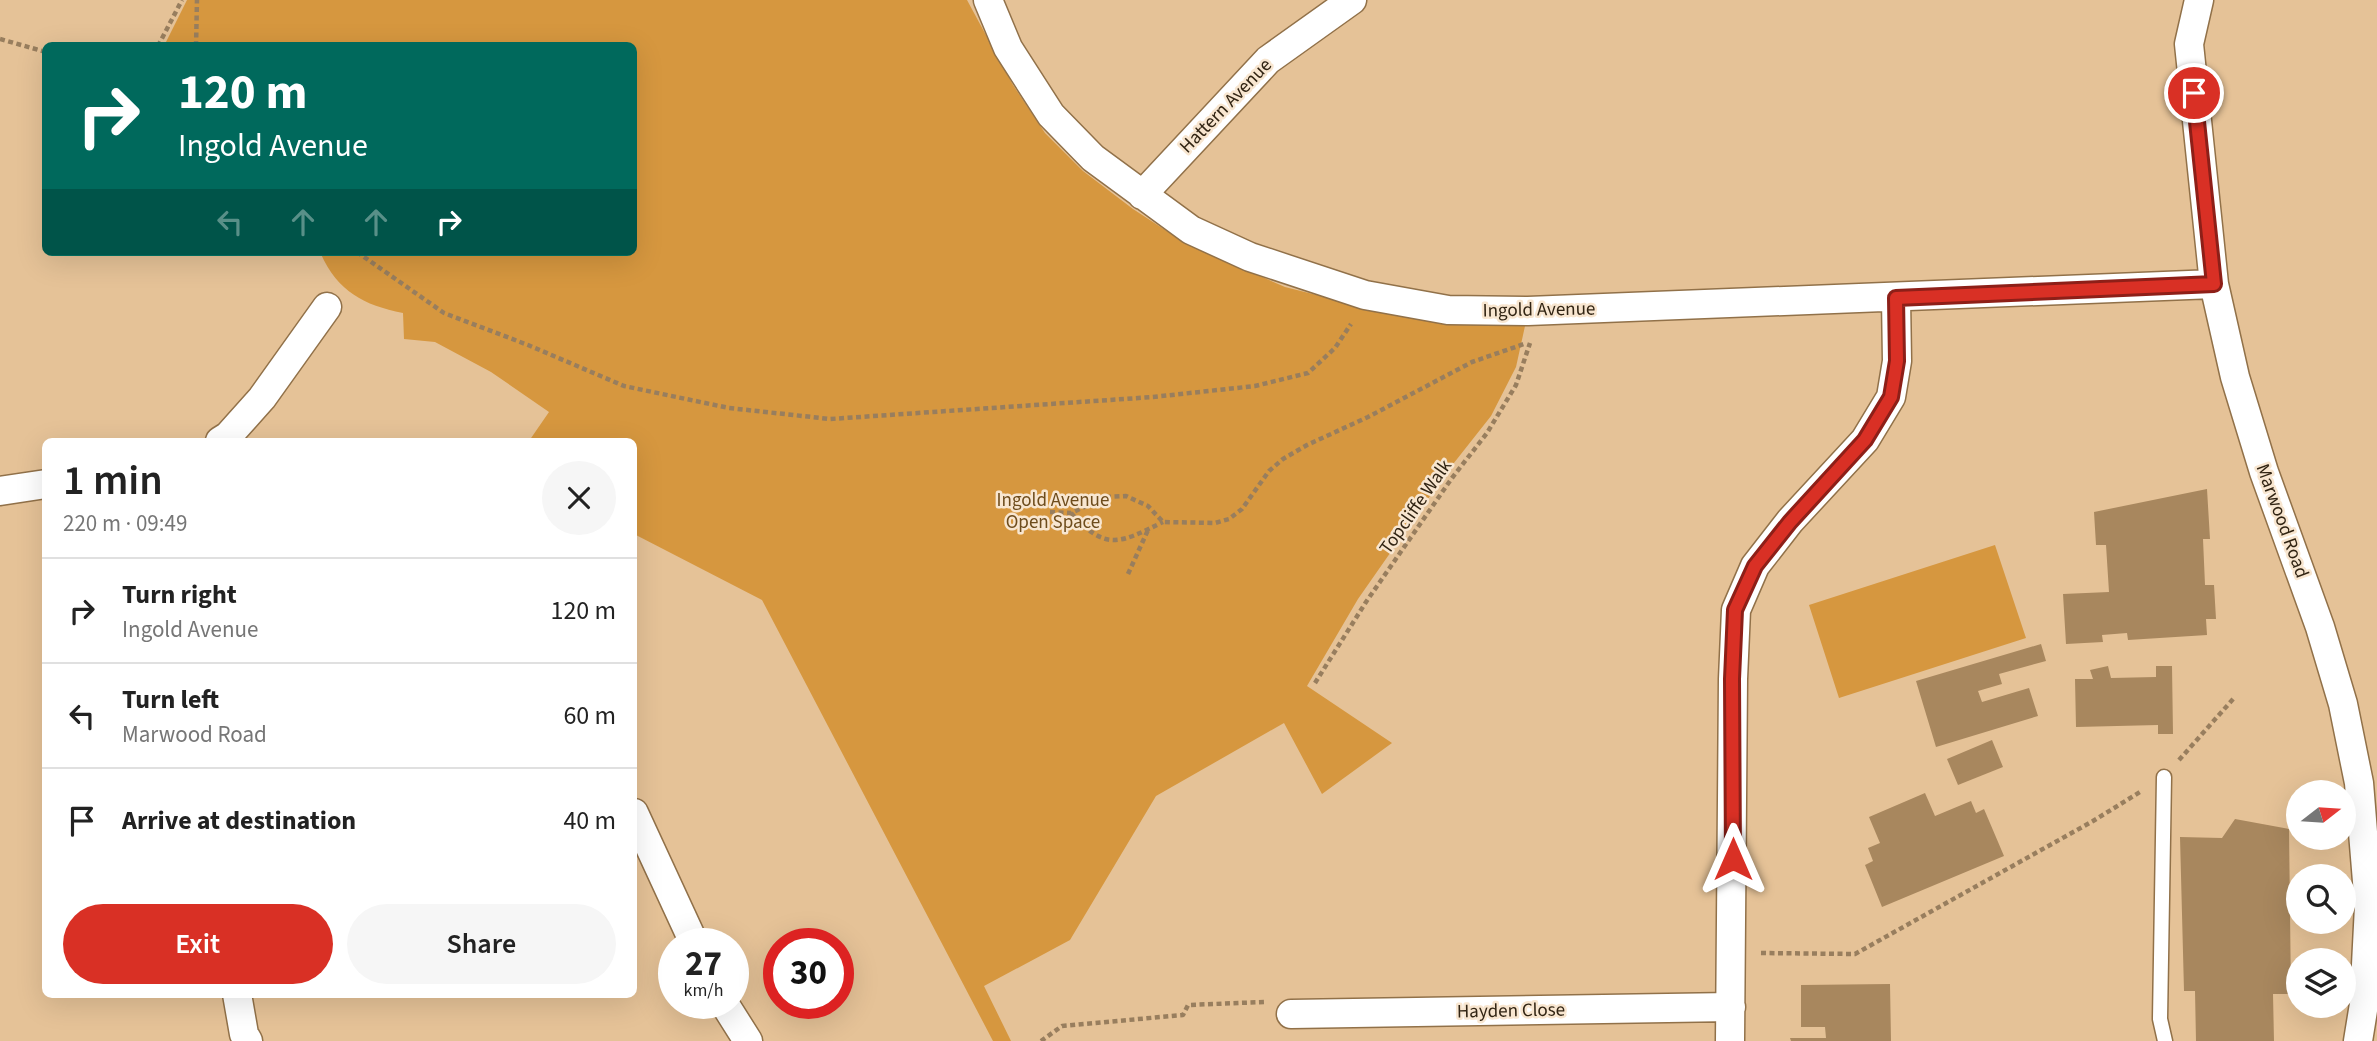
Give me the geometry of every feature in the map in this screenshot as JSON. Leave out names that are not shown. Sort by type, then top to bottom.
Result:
[{"type":"street","name":"Ingold Avenue","points":[[988,0],[1008,48],[1051,116],[1093,158],[1191,230],[1250,257],[1366,295],[1448,310],[1545,311],[2214,284]]},
{"type":"street","name":"Hattern Avenue","points":[[1142,195],[1268,60],[1352,0]]},
{"type":"street","name":"Marwood Road","points":[[2199,0],[2189,44],[2214,284],[2235,377],[2260,460],[2320,626],[2343,704],[2359,783],[2373,906],[2358,1041]]},
{"type":"street","points":[[1730,1041],[1732,679],[1735,610],[1755,566],[1790,522],[1865,440],[1891,397],[1897,361],[1896,298]]},
{"type":"street","points":[[225,438],[262,398],[327,307]]},
{"type":"street","points":[[0,491],[42,485]]},
{"type":"street","points":[[637,820],[687,928]]},
{"type":"street","points":[[238,998],[244,1034],[248,1041]]},
{"type":"street","name":"Hayden Close","points":[[1291,1014],[1731,1007]]},
{"type":"street","points":[[734,1019],[748,1041]]},
{"type":"lane","points":[[2164,777],[2160,1019],[2165,1041]]},
{"type":"path","points":[[160,42],[182,0]]},
{"type":"path","points":[[196,42],[197,0]]},
{"type":"path","points":[[0,39],[42,51]]},
{"type":"path","points":[[363,256],[444,313],[624,386],[729,408],[830,419],[1139,398],[1255,386],[1308,373],[1342,338],[1366,295]]},
{"type":"path","name":"Topcliffe Walk","points":[[1315,683],[1374,591],[1452,478],[1487,433],[1516,385],[1530,342],[1542,338],[1545,311]]},
{"type":"path","points":[[1071,513],[1088,532],[1110,541],[1131,537],[1163,522],[1215,523],[1229,519],[1242,509],[1269,471],[1283,459],[1472,362],[1530,342]]},
{"type":"path","points":[[1051,512],[1071,513],[1106,497],[1126,496],[1148,506],[1163,522]]},
{"type":"path","points":[[1128,573],[1148,529]]},
{"type":"path","points":[[1732,953],[1855,954],[2093,821],[2164,777],[2234,698]]},
{"type":"path","points":[[1041,1041],[1062,1026],[1182,1015],[1188,1005],[1279,1002],[1291,1014]]},
{"type":"green space","name":"Ingold Avenue Open Space","points":[[187,0],[967,0],[1013,85],[1045,133],[1083,171],[1133,209],[1185,243],[1285,287],[1372,309],[1444,323],[1525,326],[1516,367],[1491,416],[1446,473],[1358,599],[1307,686],[1392,743],[1322,794],[1284,723],[1156,796],[1070,940],[984,986],[1011,1041],[993,1041],[762,600],[637,536],[637,438],[531,438],[549,412],[491,372],[435,342],[404,339],[403,313],[376,306],[353,294],[335,277],[322,256],[637,256],[637,42],[166,42]]},
{"type":"green space","points":[[1995,545],[2026,638],[1839,698],[1809,605]]},
{"type":"building","points":[[2207,489],[2210,539],[2203,539],[2205,585],[2214,585],[2216,619],[2206,619],[2207,635],[2128,640],[2127,633],[2102,635],[2103,642],[2066,644],[2063,594],[2109,592],[2106,545],[2096,545],[2094,512]]},
{"type":"building","points":[[2041,644],[2046,661],[1999,674],[2002,684],[1978,691],[1982,702],[2029,688],[2038,716],[1936,747],[1916,681]]},
{"type":"building","points":[[2108,666],[2111,678],[2156,677],[2156,666],[2172,666],[2173,734],[2158,734],[2158,725],[2076,727],[2075,679],[2093,679],[2090,670]]},
{"type":"building","points":[[1992,740],[2003,767],[1958,785],[1947,759]]},
{"type":"building","points":[[1925,793],[1935,816],[1971,801],[1976,813],[1984,809],[2004,856],[1882,907],[1865,865],[1873,861],[1868,848],[1880,843],[1869,817]]},
{"type":"building","points":[[2235,819],[2286,828],[2289,864],[2286,864],[2286,934],[2290,934],[2290,948],[2286,948],[2286,994],[2273,994],[2274,1041],[2196,1041],[2195,991],[2184,991],[2180,837],[2222,838]]},
{"type":"building","points":[[1890,984],[1891,1041],[1791,1041],[1790,1038],[1826,1038],[1825,1027],[1801,1027],[1801,985]]},
{"type":"route","points":[[1733,859],[1732,679],[1735,610],[1755,566],[1790,522],[1865,440],[1891,397],[1897,361],[1896,298],[2214,284],[2194,93]]}]
